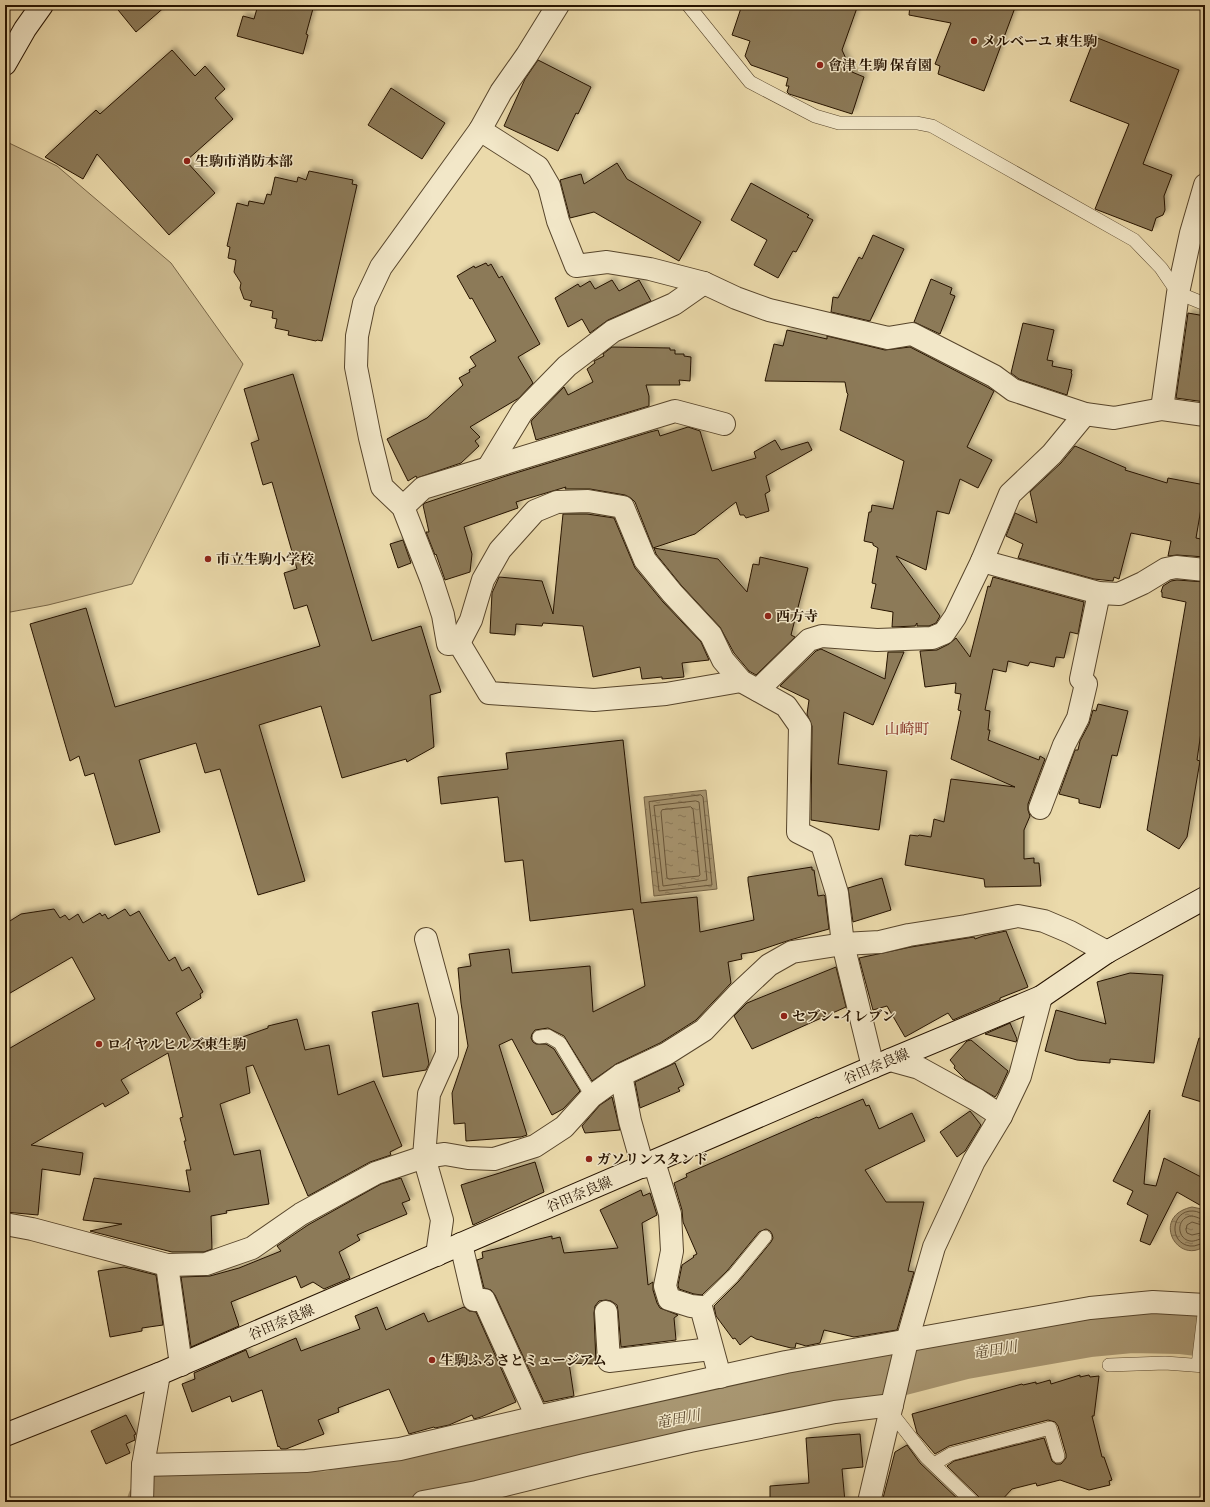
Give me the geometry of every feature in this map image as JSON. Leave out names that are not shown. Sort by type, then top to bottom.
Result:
[{"type":"street","points":[[5,64],[25,29],[42,5]]},
{"type":"street","points":[[459,643],[448,644],[441,608],[403,507],[382,488],[370,438],[356,367],[357,336],[364,303],[381,267],[480,130],[501,92],[527,55],[558,5]]},
{"type":"street","points":[[480,130],[538,167],[548,186],[558,221],[576,266],[607,262],[650,269],[704,283],[736,298],[769,310],[888,338],[912,334],[994,376],[1013,390],[1085,414],[1114,418],[1162,409],[1205,415]]},
{"type":"street","points":[[1162,409],[1178,293],[1191,233],[1205,185]]},
{"type":"street","points":[[488,468],[522,412],[567,366],[613,331],[674,304],[704,283]]},
{"type":"street","points":[[403,507],[422,488],[675,411],[724,424]]},
{"type":"street","points":[[459,643],[489,693],[594,700],[749,685],[809,640],[822,636],[877,640],[932,638],[944,633],[955,617],[982,561],[1010,494],[1052,454],[1085,414]]},
{"type":"street","points":[[459,643],[472,620],[483,580],[500,550],[535,511],[557,502],[588,501],[623,507],[645,560],[672,594],[711,634],[723,660],[749,685],[786,706],[800,726],[798,832],[822,844],[837,893],[843,944],[882,1064],[919,1068],[977,1100],[1001,1116]]},
{"type":"street","points":[[982,561],[1099,593],[1119,594],[1144,583],[1166,569],[1176,567],[1205,570]]},
{"type":"street","points":[[1040,808],[1064,745],[1078,718],[1086,684],[1081,679],[1099,593]]},
{"type":"street","name":"谷田奈良線","points":[[5,1435],[159,1374],[1041,997],[1107,952],[1205,898]]},
{"type":"street","points":[[5,1224],[32,1228],[167,1265],[206,1264],[252,1248],[300,1214],[376,1173],[424,1157],[445,1154],[468,1158],[494,1159],[535,1146],[564,1127],[592,1096],[621,1075],[666,1054],[704,1030],[738,994],[769,965],[792,952],[843,944],[880,942],[909,935],[1018,916],[1044,921],[1107,952]]},
{"type":"street","points":[[426,938],[447,1017],[447,1054],[429,1094],[424,1157],[442,1220],[437,1255]]},
{"type":"street","points":[[869,1502],[906,1345],[934,1247],[974,1161],[1001,1116],[1020,1076],[1041,997]]},
{"type":"street","points":[[621,1075],[630,1121],[670,1214],[672,1251],[665,1286],[669,1299],[701,1308],[711,1349],[720,1377]]},
{"type":"street","points":[[461,1244],[474,1300],[484,1300],[537,1417]]},
{"type":"street","points":[[167,1265],[180,1364]]},
{"type":"street","points":[[143,1471],[306,1460],[400,1449],[786,1362],[906,1345],[1090,1308],[1152,1302],[1205,1306]]},
{"type":"street","points":[[606,1312],[609,1361],[711,1349]]},
{"type":"street","points":[[142,1502],[143,1471],[159,1374]]},
{"type":"street","points":[[423,1502],[477,1492],[585,1465],[698,1440],[892,1402]]},
{"type":"lane","points":[[688,5],[750,82],[815,116],[840,123],[917,123],[932,126],[1134,240],[1161,268],[1178,293],[1205,304]]},
{"type":"lane","points":[[539,1037],[548,1036],[560,1043],[592,1096]]},
{"type":"lane","points":[[701,1308],[733,1276],[765,1238]]},
{"type":"lane","points":[[1109,1365],[1164,1363],[1202,1365],[1205,1306]]},
{"type":"lane","points":[[892,1402],[926,1457],[973,1502]]},
{"type":"lane","points":[[934,1464],[951,1454],[1050,1428],[1058,1456]]},
{"type":"shaded area","points":[[9,143],[57,166],[171,263],[243,364],[132,584],[48,605],[5,613],[5,151]]},
{"type":"water","points":[[706,790],[717,889],[654,896],[644,797]]},
{"type":"water","points":[[1192,1207],[1202,1209],[1205,1212],[1205,1246],[1195,1250],[1185,1250],[1178,1245],[1172,1237],[1170,1229],[1172,1220],[1179,1212]]},
{"type":"building","points":[[114,5],[167,5],[136,32]]},
{"type":"building","points":[[258,5],[314,5],[306,34],[308,35],[303,54],[237,36],[243,16],[254,19]]},
{"type":"building","points":[[742,5],[858,5],[842,50],[852,72],[864,77],[852,114],[789,94],[787,92],[789,86],[786,86],[788,78],[751,65],[745,56],[750,41],[732,35]]},
{"type":"building","name":"メルベーユ 東生駒","points":[[910,5],[1016,5],[984,91],[938,74],[940,66],[935,64],[951,23],[909,15]]},
{"type":"building","points":[[1095,37],[1179,70],[1143,164],[1172,175],[1164,196],[1165,210],[1163,215],[1156,218],[1152,231],[1095,209],[1129,124],[1070,101]]},
{"type":"building","points":[[172,50],[195,76],[205,66],[225,89],[215,98],[233,119],[186,161],[215,193],[169,235],[97,154],[83,179],[45,157],[96,110],[100,114]]},
{"type":"building","points":[[538,60],[591,87],[578,114],[576,113],[558,151],[504,126],[525,79]]},
{"type":"building","points":[[391,88],[445,123],[422,159],[368,125]]},
{"type":"building","points":[[617,163],[627,179],[701,222],[679,261],[594,212],[570,218],[560,180],[581,174],[584,184]]},
{"type":"building","points":[[309,171],[353,180],[352,184],[357,185],[322,341],[288,335],[289,331],[275,328],[277,319],[272,318],[273,311],[250,306],[252,301],[244,299],[240,288],[241,283],[234,272],[236,260],[228,258],[230,247],[227,246],[237,203],[248,206],[249,201],[264,204],[267,194],[271,195],[275,177],[297,182],[298,177],[306,180]]},
{"type":"building","points":[[751,183],[809,215],[807,217],[813,220],[796,252],[793,251],[778,278],[754,265],[767,240],[731,220]]},
{"type":"building","points":[[873,235],[904,249],[870,321],[831,312],[833,297],[838,298],[859,257],[862,259]]},
{"type":"building","points":[[486,263],[488,266],[491,264],[499,278],[502,276],[540,344],[518,357],[533,383],[519,398],[470,427],[480,437],[475,441],[479,446],[461,463],[417,478],[416,476],[408,481],[387,439],[427,418],[463,385],[459,378],[470,372],[469,370],[476,366],[470,357],[496,341],[472,298],[470,299],[457,276],[474,266],[475,268]]},
{"type":"building","points":[[931,279],[952,288],[950,294],[955,296],[940,334],[914,322]]},
{"type":"building","points":[[612,280],[619,291],[639,280],[651,301],[608,320],[590,333],[582,319],[568,327],[555,298],[578,284],[580,287],[590,281],[595,289]]},
{"type":"building","points":[[1188,313],[1205,316],[1205,402],[1176,398]]},
{"type":"building","points":[[1023,323],[1054,330],[1047,360],[1053,361],[1052,366],[1072,370],[1067,395],[1019,379],[1011,373]]},
{"type":"building","points":[[787,330],[827,339],[827,336],[885,350],[910,347],[994,391],[967,447],[992,460],[978,488],[960,479],[949,514],[937,511],[926,570],[896,556],[940,616],[936,623],[929,626],[917,626],[917,623],[915,626],[892,627],[893,612],[871,608],[876,584],[872,583],[878,548],[873,545],[873,543],[864,541],[869,512],[871,512],[872,505],[893,509],[904,461],[840,430],[848,394],[845,382],[765,381],[774,344],[783,346]]},
{"type":"building","points":[[612,347],[670,348],[670,350],[675,350],[675,354],[684,354],[684,356],[691,357],[690,381],[679,380],[680,385],[646,385],[649,396],[649,406],[536,440],[531,422],[532,420],[564,387],[568,395],[593,382],[587,369],[595,363],[594,361],[604,356],[603,354]]},
{"type":"building","points":[[293,374],[372,641],[421,626],[441,692],[430,695],[434,747],[407,762],[406,759],[342,778],[321,706],[259,725],[305,881],[258,895],[220,769],[205,773],[196,743],[139,760],[160,832],[115,845],[94,773],[85,776],[79,756],[70,761],[30,624],[86,608],[115,707],[320,646],[307,605],[294,609],[284,573],[297,569],[272,482],[263,485],[251,443],[259,440],[244,389]]},
{"type":"building","points":[[688,427],[700,431],[712,471],[756,458],[754,452],[775,440],[781,450],[808,442],[812,450],[766,476],[770,491],[765,494],[769,511],[746,518],[744,515],[740,515],[736,502],[695,534],[653,548],[635,502],[625,495],[590,489],[565,489],[566,487],[516,502],[518,508],[464,527],[472,554],[470,572],[445,580],[436,554],[435,555],[426,532],[429,532],[423,505],[425,503],[506,476],[650,432],[658,430],[660,436]]},
{"type":"building","points":[[1075,446],[1126,468],[1125,470],[1167,483],[1168,478],[1205,485],[1196,538],[1205,540],[1205,557],[1177,555],[1168,556],[1171,541],[1131,533],[1119,579],[1114,577],[1113,581],[1094,579],[1018,558],[1023,544],[1006,536],[1015,513],[1037,523],[1030,492],[1061,463]]},
{"type":"building","points":[[563,514],[587,514],[614,518],[635,568],[663,602],[701,642],[709,660],[682,663],[684,677],[642,679],[640,667],[593,677],[583,626],[543,623],[542,626],[516,624],[515,635],[490,633],[492,593],[499,577],[542,581],[553,614]]},
{"type":"building","points":[[403,540],[411,563],[398,568],[390,544]]},
{"type":"building","points":[[654,548],[718,559],[747,592],[753,564],[759,565],[760,557],[808,568],[791,635],[795,637],[756,675],[749,671],[734,653],[720,627],[681,585],[656,554]]},
{"type":"building","points":[[993,577],[1084,602],[1078,634],[1070,632],[1064,658],[1056,657],[1054,667],[1030,662],[1028,666],[1008,661],[1006,672],[993,669],[985,710],[990,711],[988,730],[990,730],[988,740],[1039,760],[1040,756],[1045,759],[1028,804],[1030,816],[1024,830],[1024,859],[1034,858],[1034,863],[1039,863],[1041,886],[985,887],[984,879],[905,865],[910,835],[931,837],[934,819],[944,822],[951,779],[1015,787],[951,759],[961,711],[958,710],[961,694],[955,693],[956,683],[925,687],[920,651],[937,650],[949,644],[956,638],[970,657],[988,586],[990,587]]},
{"type":"building","points":[[1171,581],[1205,582],[1205,718],[1203,718],[1197,760],[1200,761],[1187,837],[1179,849],[1147,830],[1186,602],[1162,597],[1161,592],[1163,586]]},
{"type":"building","points":[[821,649],[885,679],[888,652],[904,652],[873,725],[844,712],[838,764],[887,771],[879,830],[811,820],[812,726],[807,714],[809,700],[780,686],[816,651]]},
{"type":"building","points":[[1098,704],[1128,711],[1117,756],[1112,755],[1100,808],[1079,803],[1079,799],[1059,794],[1075,750],[1078,750],[1080,741],[1089,724],[1093,710],[1096,711]]},
{"type":"building","points":[[623,740],[641,903],[697,897],[700,932],[754,920],[748,877],[812,867],[812,870],[814,870],[818,896],[825,896],[829,929],[754,952],[741,954],[742,959],[728,962],[731,983],[696,1020],[660,1043],[616,1064],[592,1081],[564,1036],[548,1028],[535,1030],[531,1038],[533,1042],[536,1044],[546,1044],[554,1049],[580,1091],[563,1109],[552,1115],[512,1039],[499,1045],[527,1135],[521,1137],[466,1141],[465,1123],[454,1124],[452,1093],[468,1046],[461,1003],[458,968],[471,966],[469,954],[509,949],[512,973],[590,966],[593,1012],[645,986],[633,909],[530,921],[523,860],[505,862],[498,797],[441,804],[438,777],[508,769],[506,753]]},
{"type":"building","points":[[882,878],[891,910],[853,922],[848,888]]},
{"type":"building","points":[[54,909],[60,918],[65,915],[69,920],[78,914],[83,923],[100,913],[102,916],[105,914],[108,919],[125,909],[130,916],[139,911],[169,961],[175,957],[182,971],[189,967],[203,992],[200,994],[201,998],[176,1013],[194,1045],[210,1041],[211,1043],[220,1041],[220,1045],[268,1028],[268,1026],[297,1019],[305,1050],[329,1045],[338,1095],[374,1081],[402,1146],[390,1152],[391,1155],[370,1162],[308,1196],[253,1065],[246,1067],[250,1093],[220,1104],[234,1155],[260,1150],[269,1204],[226,1211],[227,1213],[211,1216],[212,1249],[204,1252],[172,1252],[90,1231],[122,1224],[83,1220],[94,1178],[190,1192],[186,1170],[191,1170],[180,1118],[183,1117],[168,1053],[121,1080],[129,1093],[105,1107],[103,1103],[31,1145],[83,1153],[80,1175],[42,1169],[38,1215],[5,1212],[5,1051],[95,999],[72,957],[5,996],[5,924],[21,914]]},
{"type":"building","points":[[1006,931],[1028,987],[1000,998],[1000,1000],[953,1020],[948,1013],[905,1037],[887,1006],[873,1010],[859,958],[911,947],[974,937],[975,939]]},
{"type":"building","name":"セブン-イレブン","points":[[836,967],[846,1007],[752,1049],[734,1016],[747,1003]]},
{"type":"building","points":[[1130,973],[1163,975],[1154,1063],[1110,1059],[1110,1063],[1077,1060],[1045,1051],[1056,1010],[1106,1024],[1097,982]]},
{"type":"building","points":[[418,1003],[429,1064],[426,1070],[383,1077],[372,1012]]},
{"type":"building","points":[[1010,1023],[1017,1039],[1016,1042],[985,1034]]},
{"type":"building","points":[[1199,1038],[1205,1039],[1205,1103],[1182,1096]]},
{"type":"building","points":[[971,1040],[1008,1071],[995,1097],[966,1080],[954,1068],[955,1066],[950,1060],[967,1041]]},
{"type":"building","points":[[675,1063],[684,1085],[678,1088],[680,1091],[640,1108],[635,1082]]},
{"type":"building","points":[[612,1097],[620,1130],[585,1133],[582,1126],[600,1105]]},
{"type":"building","points":[[863,1099],[866,1106],[869,1105],[879,1129],[912,1113],[925,1141],[865,1170],[886,1202],[924,1202],[908,1271],[914,1272],[897,1330],[854,1337],[824,1330],[820,1343],[806,1346],[796,1343],[795,1348],[756,1339],[751,1336],[740,1345],[735,1338],[733,1339],[716,1316],[714,1306],[739,1281],[771,1242],[773,1238],[772,1234],[766,1229],[759,1232],[727,1271],[702,1295],[679,1289],[678,1285],[682,1265],[697,1254],[683,1222],[682,1210],[674,1183],[687,1177],[686,1174],[817,1117],[818,1118]]},
{"type":"building","points":[[1150,1110],[1144,1184],[1156,1186],[1164,1158],[1205,1179],[1205,1208],[1177,1192],[1150,1245],[1140,1241],[1148,1215],[1127,1204],[1133,1191],[1113,1181]]},
{"type":"building","points":[[970,1111],[981,1125],[965,1151],[957,1157],[940,1132]]},
{"type":"building","points":[[535,1162],[544,1192],[473,1225],[461,1185]]},
{"type":"building","points":[[401,1178],[410,1200],[402,1203],[407,1214],[357,1235],[360,1240],[339,1252],[350,1278],[324,1289],[313,1282],[301,1288],[296,1276],[231,1302],[239,1326],[191,1347],[181,1277],[210,1276],[239,1268],[281,1251],[277,1246],[308,1225],[381,1184]]},
{"type":"building","points":[[641,1190],[643,1196],[650,1193],[657,1215],[642,1223],[648,1285],[653,1282],[653,1290],[660,1308],[678,1315],[674,1318],[676,1340],[621,1347],[617,1305],[611,1301],[599,1301],[595,1306],[594,1313],[596,1364],[569,1363],[574,1396],[544,1402],[495,1295],[491,1290],[484,1288],[477,1260],[483,1258],[482,1252],[552,1236],[552,1239],[560,1237],[564,1253],[618,1248],[600,1210]]},
{"type":"building","points":[[124,1267],[156,1275],[163,1325],[142,1328],[142,1331],[110,1337],[98,1271]]},
{"type":"building","points":[[377,1307],[386,1330],[424,1313],[428,1322],[464,1307],[469,1311],[476,1312],[516,1402],[481,1417],[474,1419],[472,1415],[449,1425],[434,1427],[409,1434],[389,1389],[338,1408],[339,1412],[318,1420],[324,1434],[286,1449],[281,1449],[279,1446],[278,1447],[262,1390],[232,1402],[230,1396],[192,1412],[182,1384],[195,1379],[194,1373],[246,1350],[249,1358],[296,1338],[301,1351],[360,1329],[355,1316]]},
{"type":"building","points":[[1080,1375],[1080,1377],[1089,1375],[1090,1377],[1099,1376],[1094,1416],[1092,1416],[1102,1457],[1104,1457],[1112,1480],[1109,1481],[1110,1485],[1089,1490],[1060,1480],[1037,1486],[1036,1483],[1012,1489],[1000,1502],[988,1502],[980,1498],[947,1466],[954,1461],[1044,1438],[1052,1461],[1056,1464],[1061,1464],[1066,1458],[1066,1454],[1058,1426],[1055,1422],[1048,1420],[949,1446],[935,1454],[917,1433],[912,1414],[1022,1384],[1036,1382],[1036,1384],[1050,1380],[1051,1384]]},
{"type":"building","points":[[126,1415],[136,1434],[134,1435],[135,1440],[126,1444],[130,1453],[106,1464],[91,1431]]},
{"type":"building","points":[[860,1434],[863,1467],[842,1469],[845,1502],[770,1502],[770,1486],[809,1483],[806,1438]]},
{"type":"building","points":[[907,1445],[920,1463],[961,1502],[882,1502],[895,1452]]},
{"type":"waterway","name":"竜田川","points":[[151,1502],[160,1499],[214,1496],[329,1495],[631,1428],[853,1384],[965,1355],[1089,1333],[1131,1329],[1180,1330],[1205,1333]]},
{"type":"place","name":"メルベーユ 東生駒","points":[[974,41]]},
{"type":"place","name":"會津 生駒 保育園","points":[[820,65]]},
{"type":"place","name":"生駒市消防本部","points":[[187,161]]},
{"type":"place","name":"市立生駒小学校","points":[[208,559]]},
{"type":"place","name":"西方寺","points":[[768,616]]},
{"type":"place","name":"セブン-イレブン","points":[[784,1016]]},
{"type":"place","name":"ロイヤルヒルズ東生駒","points":[[99,1044]]},
{"type":"place","name":"ガソリンスタンド","points":[[589,1159]]},
{"type":"place","name":"生駒ふるさとミュージアム","points":[[432,1360]]},
{"type":"district","name":"山崎町","points":[[907,729]]}]
